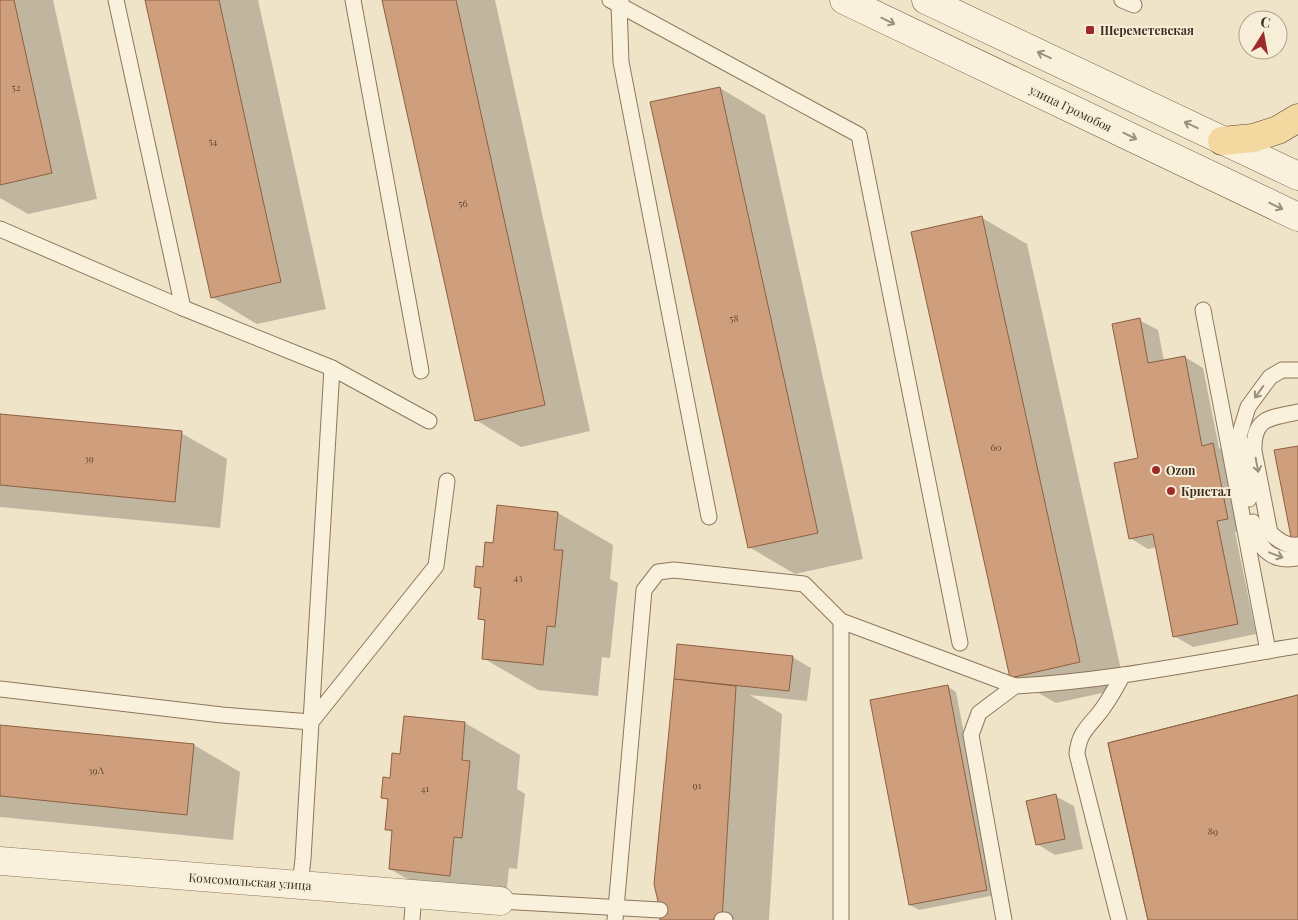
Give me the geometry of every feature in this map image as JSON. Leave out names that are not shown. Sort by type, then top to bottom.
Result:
[{"type":"main road","name":"улица Громобоя","points":[[844,0],[1298,217]]},
{"type":"main road","points":[[926,0],[1298,176]]},
{"type":"main road","points":[[1222,141],[1253,138],[1278,130],[1298,118]]},
{"type":"main road","name":"Комсомольская улица","points":[[0,861],[300,885],[413,907],[500,901]]},
{"type":"lane","points":[[116,0],[183,308]]},
{"type":"lane","points":[[353,0],[421,371]]},
{"type":"lane","points":[[1122,0],[1134,5],[1133,0]]},
{"type":"lane","points":[[617,1],[621,62],[709,517]]},
{"type":"lane","points":[[617,1],[859,135],[960,643]]},
{"type":"lane","points":[[0,230],[183,308],[332,368],[429,420]]},
{"type":"lane","points":[[1203,310],[1268,651]]},
{"type":"lane","points":[[300,885],[332,368]]},
{"type":"lane","points":[[1298,370],[1282,370],[1270,377],[1248,407],[1239,436],[1255,535],[1261,548],[1274,557],[1298,558]]},
{"type":"lane","points":[[1298,412],[1269,418],[1258,425],[1254,437],[1254,451],[1270,533],[1278,540],[1292,546],[1298,545]]},
{"type":"lane","points":[[311,722],[436,566],[447,482]]},
{"type":"lane","points":[[616,914],[644,590],[658,572],[674,570],[804,584],[841,621],[1015,686],[1043,685],[1124,675],[1298,646]]},
{"type":"lane","points":[[841,621],[842,920]]},
{"type":"lane","points":[[1119,920],[1078,754],[1078,741],[1084,730],[1105,706],[1124,675]]},
{"type":"lane","points":[[1004,920],[971,735],[979,713],[1015,686]]},
{"type":"lane","points":[[0,689],[222,715],[311,722]]},
{"type":"lane","points":[[500,901],[616,914],[660,910]]},
{"type":"building","points":[[0,0],[14,0],[52,173],[0,185]]},
{"type":"building","points":[[145,0],[219,0],[281,282],[211,298]]},
{"type":"building","points":[[382,0],[456,0],[545,405],[475,421]]},
{"type":"building","points":[[720,87],[818,533],[748,548],[650,102]]},
{"type":"building","points":[[982,216],[1080,662],[1010,678],[911,232]]},
{"type":"building","name":"Кристал","points":[[1140,318],[1148,363],[1185,356],[1202,446],[1213,443],[1228,519],[1217,521],[1238,624],[1173,637],[1153,534],[1129,539],[1114,463],[1138,458],[1112,324]]},
{"type":"building","points":[[0,414],[182,431],[175,502],[0,485]]},
{"type":"building","points":[[1298,446],[1298,541],[1292,542],[1274,450]]},
{"type":"building","points":[[497,505],[558,512],[554,550],[563,550],[555,627],[547,626],[543,665],[482,659],[485,620],[478,619],[481,588],[474,587],[476,566],[483,567],[485,542],[493,543]]},
{"type":"building","points":[[677,644],[793,656],[789,691],[674,679]]},
{"type":"building","points":[[674,679],[736,686],[722,920],[660,920],[660,910],[654,884]]},
{"type":"building","points":[[948,685],[987,890],[909,905],[870,700]]},
{"type":"building","points":[[1298,695],[1298,920],[1148,920],[1108,743]]},
{"type":"building","points":[[1298,695],[1298,920],[1148,920],[1108,743]]},
{"type":"building","points":[[404,716],[465,722],[462,760],[470,761],[462,838],[454,837],[450,876],[389,869],[392,830],[385,830],[388,799],[381,798],[383,777],[390,778],[392,753],[400,754]]},
{"type":"building","points":[[0,725],[194,744],[187,815],[0,796]]},
{"type":"building","points":[[1056,794],[1065,839],[1036,845],[1026,801]]},
{"type":"place","name":"Шереметевская","points":[[1090,30]]},
{"type":"place","name":"Ozon","points":[[1156,470]]},
{"type":"place","name":"Кристал","points":[[1171,491]]}]
